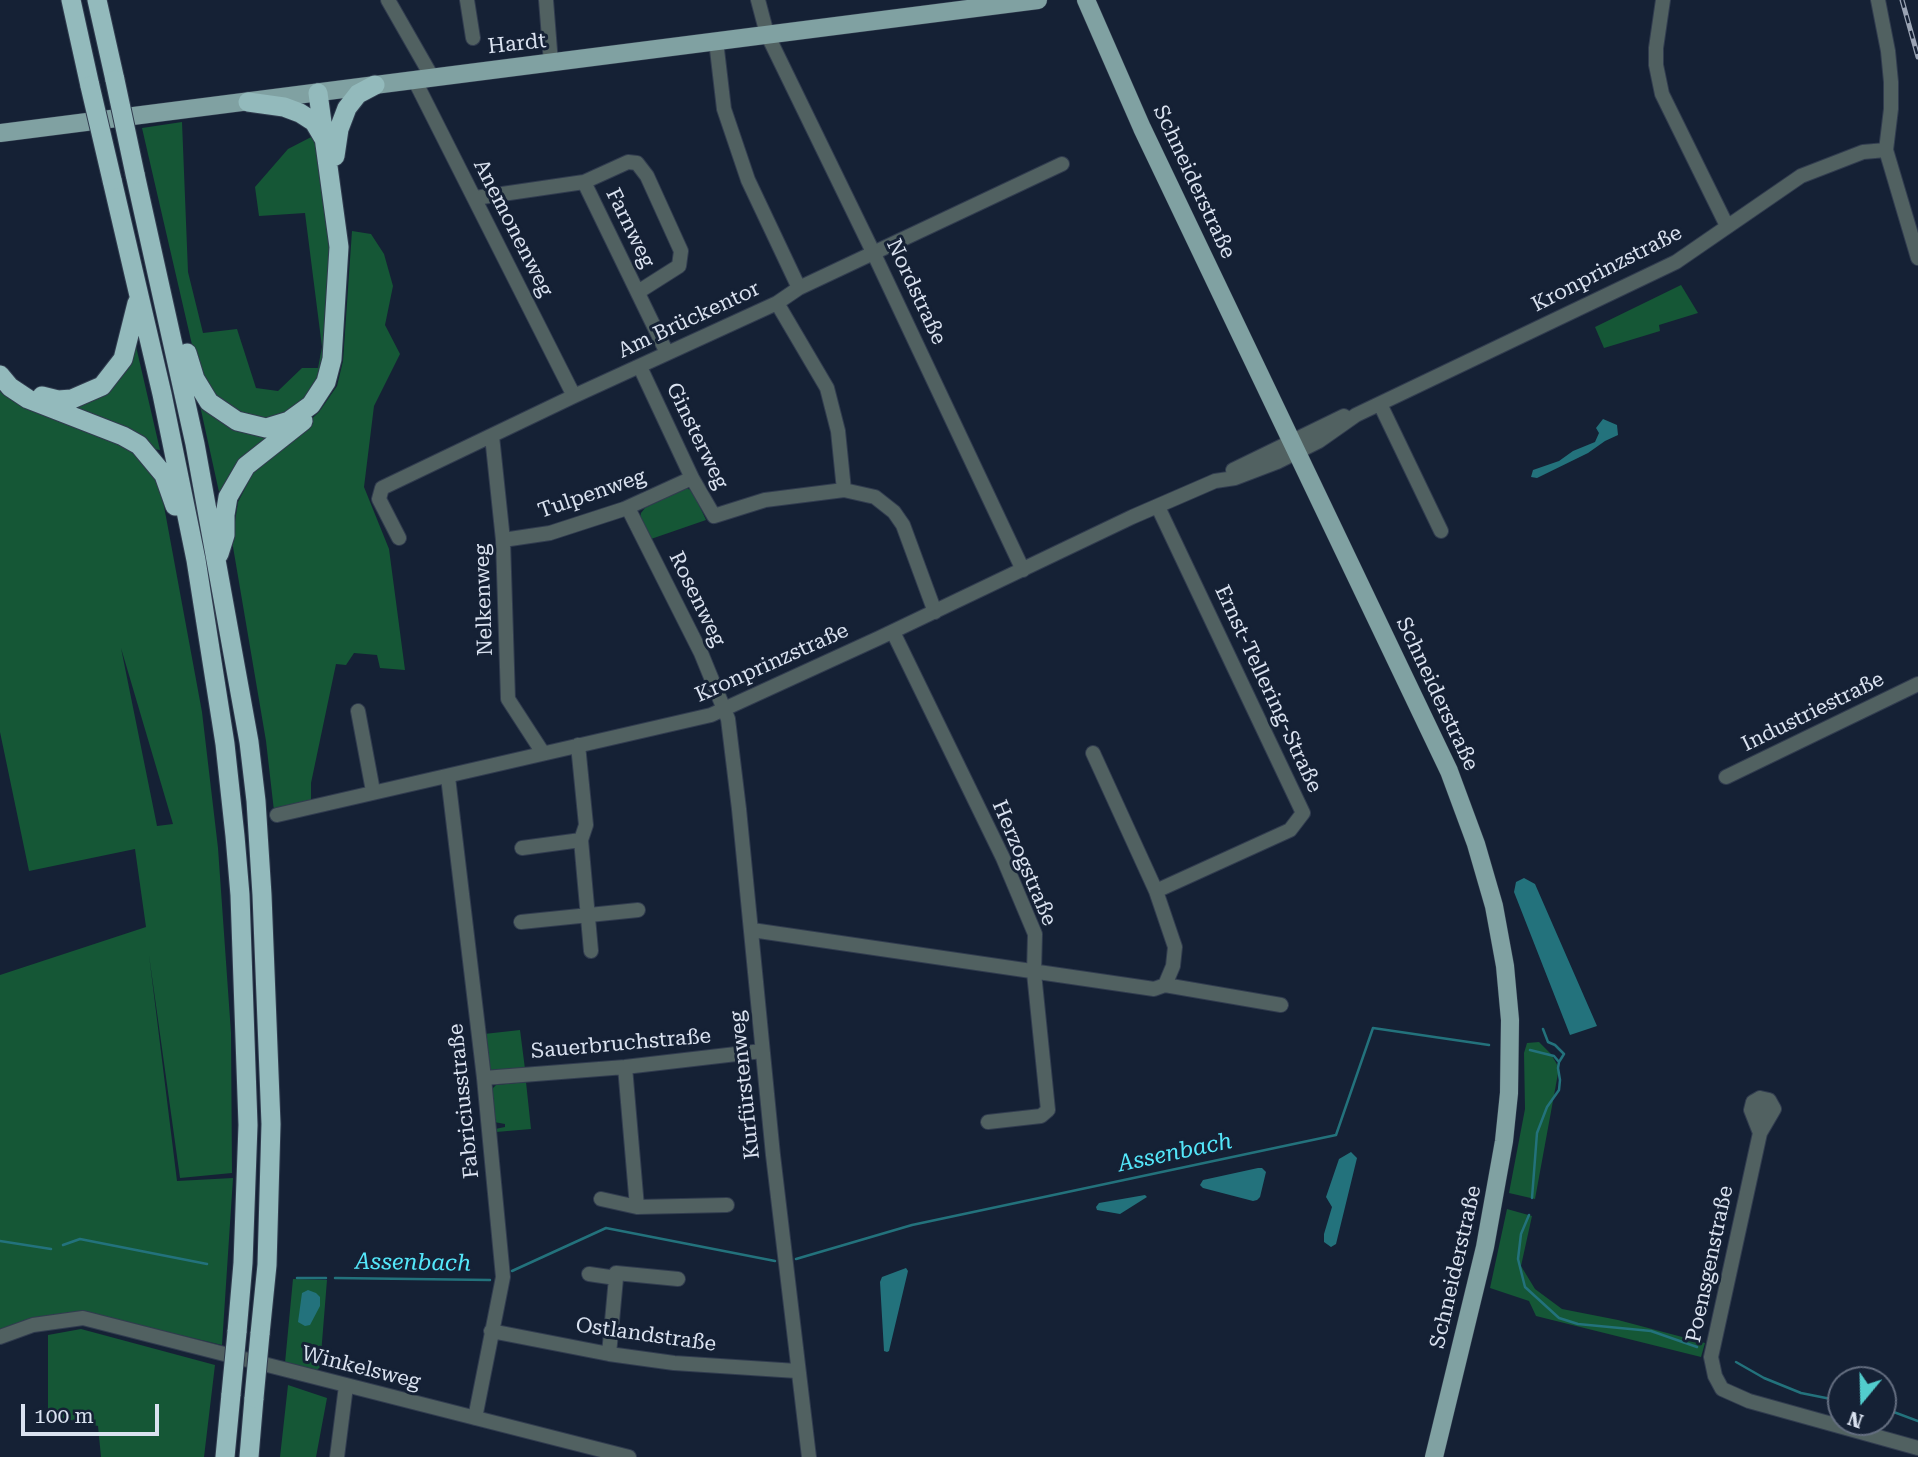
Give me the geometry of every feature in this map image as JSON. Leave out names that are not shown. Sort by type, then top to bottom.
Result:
[{"type":"highway","points":[[71,0],[139,295],[196,560],[225,744],[232,807],[240,895],[248,1125],[243,1264],[225,1457]]},
{"type":"highway","points":[[97,0],[195,444],[249,742],[256,801],[271,1124],[267,1265],[248,1457]]},
{"type":"highway","points":[[330,148],[347,108],[358,93],[375,85]]},
{"type":"highway","points":[[217,561],[225,535],[228,497],[246,466],[316,410],[332,385],[339,360],[345,242],[322,92]]},
{"type":"highway","points":[[162,295],[184,345],[195,379],[209,402],[237,421],[266,428],[289,421],[311,405],[326,382],[332,359],[339,247],[330,148],[314,122],[300,113],[284,107],[248,102]]},
{"type":"highway","points":[[0,365],[13,382],[31,394],[58,400],[86,395],[102,386],[123,359],[139,295]]},
{"type":"highway","points":[[0,375],[10,387],[28,399],[123,436],[139,445],[164,475],[196,560]]},
{"type":"main road","name":"Hardt","points":[[0,134],[1038,0]]},
{"type":"main road","name":"Schneiderstraße","points":[[1086,0],[1142,128],[1450,771],[1485,870],[1494,906],[1505,966],[1510,1058],[1504,1141],[1480,1270],[1434,1457]]},
{"type":"street","name":"Anemonenweg","points":[[388,0],[475,198],[574,396]]},
{"type":"street","points":[[467,0],[474,38]]},
{"type":"street","points":[[546,0],[551,63]]},
{"type":"street","name":"Nordstraße","points":[[758,0],[767,34],[1023,570]]},
{"type":"street","points":[[1663,0],[1656,48],[1656,65],[1662,94],[1727,226]]},
{"type":"street","points":[[1878,0],[1891,82],[1886,150],[1918,258]]},
{"type":"street","points":[[716,41],[724,109],[747,180],[799,288]]},
{"type":"street","name":"Kronprinzstraße","points":[[277,815],[373,791],[448,777],[543,752],[662,727],[724,710],[1132,517],[1216,481],[1231,470],[1294,447],[1346,415],[1356,415],[1380,404],[1647,277],[1676,262],[1801,176],[1863,152],[1886,150]]},
{"type":"street","points":[[584,182],[607,169],[628,162],[637,163],[647,176],[681,251],[679,266],[638,292]]},
{"type":"street","name":"Am Brückentor","points":[[399,538],[379,499],[380,490],[574,396],[778,303],[799,288],[1062,164]]},
{"type":"street","name":"Farnweg","points":[[475,198],[584,182],[667,353]]},
{"type":"street","points":[[778,303],[827,388],[838,431],[843,483],[875,497],[894,512],[903,525],[935,612]]},
{"type":"street","name":"Ginsterweg","points":[[640,367],[692,478],[714,516],[765,500],[843,483]]},
{"type":"street","points":[[1380,404],[1441,531]]},
{"type":"street","name":"Nelkenweg","points":[[492,436],[503,540],[508,699],[543,752]]},
{"type":"street","name":"Tulpenweg","points":[[503,540],[550,533],[628,508],[692,478]]},
{"type":"street","name":"Ernst-Tellering-Straße","points":[[1156,891],[1290,830],[1303,813],[1158,507]]},
{"type":"street","name":"Rosenweg","points":[[628,508],[701,653],[724,710]]},
{"type":"street","name":"Herzogstraße","points":[[893,632],[1003,858],[1035,934],[1034,973],[1048,1110],[1041,1116],[988,1122]]},
{"type":"street","name":"Industriestraße","points":[[1726,777],[1918,684]]},
{"type":"street","name":"Kurfürstenweg","points":[[724,710],[728,719],[738,796],[762,1051],[809,1457]]},
{"type":"street","points":[[358,711],[373,791]]},
{"type":"street","points":[[578,745],[586,825],[581,840],[591,951]]},
{"type":"street","points":[[1093,754],[1156,891],[1175,947],[1173,966],[1165,985]]},
{"type":"street","name":"Fabriciusstraße","points":[[448,777],[484,1077],[503,1277],[475,1419]]},
{"type":"street","points":[[522,848],[581,840]]},
{"type":"street","points":[[521,922],[638,910]]},
{"type":"street","points":[[751,930],[1154,989],[1165,985],[1281,1005]]},
{"type":"street","name":"Sauerbruchstraße","points":[[484,1077],[625,1067],[762,1051]]},
{"type":"street","points":[[625,1067],[637,1207]]},
{"type":"street","name":"Poensgenstraße","points":[[1762,1111],[1760,1133],[1711,1357],[1714,1376],[1722,1389],[1749,1401],[1918,1448]]},
{"type":"street","points":[[601,1199],[637,1207],[727,1205]]},
{"type":"street","points":[[609,1354],[616,1273],[678,1279]]},
{"type":"street","points":[[589,1274],[616,1278]]},
{"type":"street","name":"Winkelsweg","points":[[0,1336],[33,1325],[83,1318],[629,1457]]},
{"type":"street","name":"Ostlandstraße","points":[[491,1331],[609,1354],[674,1363],[797,1371]]},
{"type":"street","points":[[337,1457],[346,1386]]},
{"type":"shaded area","points":[[182,122],[188,272],[203,333],[237,329],[256,388],[278,391],[302,368],[318,368],[322,347],[305,213],[259,216],[255,187],[288,149],[317,134],[332,246],[321,381],[305,402],[285,416],[266,421],[239,415],[212,397],[199,375],[142,128]]},
{"type":"shaded area","points":[[352,231],[371,234],[384,254],[393,286],[385,325],[400,354],[374,406],[364,487],[389,549],[405,670],[380,668],[377,655],[354,653],[346,665],[336,664],[311,783],[311,800],[274,811],[266,741],[232,541],[238,502],[253,473],[319,412],[337,386],[343,361]]},
{"type":"shaded area","points":[[1681,285],[1698,313],[1659,325],[1660,331],[1604,348],[1595,327]]},
{"type":"shaded area","points":[[135,342],[160,450],[148,448],[61,408],[75,406]]},
{"type":"shaded area","points":[[0,379],[133,448],[159,479],[202,712],[218,848],[231,1033],[232,1173],[180,1178],[149,955],[177,1181],[233,1178],[222,1345],[83,1312],[0,1332],[0,975],[146,927],[135,849],[29,871],[0,732]],"holes":[[[121,648],[173,824],[157,826]]]},
{"type":"shaded area","points":[[199,401],[279,432],[221,501]]},
{"type":"shaded area","points":[[1603,419],[1617,425],[1618,435],[1537,478],[1531,477],[1533,470],[1559,461],[1573,451],[1595,442],[1599,433],[1596,428]]},
{"type":"shaded area","points":[[684,488],[692,490],[706,520],[651,539],[640,519],[641,513],[645,508]]},
{"type":"shaded area","points":[[1524,878],[1535,884],[1597,1026],[1570,1035],[1514,892],[1516,882]]},
{"type":"shaded area","points":[[520,1030],[525,1069],[491,1070],[484,1034]]},
{"type":"shaded area","points":[[1539,1042],[1551,1054],[1559,1068],[1535,1199],[1509,1193],[1525,1109],[1524,1053],[1527,1043]]},
{"type":"shaded area","points":[[526,1082],[531,1129],[496,1132],[495,1129],[505,1127],[505,1124],[494,1122],[491,1090],[496,1085]]},
{"type":"shaded area","points":[[1351,1152],[1357,1158],[1336,1244],[1331,1247],[1324,1242],[1332,1207],[1326,1197],[1339,1159]]},
{"type":"shaded area","points":[[1258,1168],[1266,1172],[1257,1200],[1203,1188],[1200,1185],[1203,1180]]},
{"type":"shaded area","points":[[1145,1195],[1147,1197],[1120,1214],[1097,1210],[1096,1207],[1099,1203]]},
{"type":"shaded area","points":[[1507,1209],[1532,1216],[1521,1266],[1535,1289],[1562,1309],[1618,1320],[1705,1343],[1701,1357],[1536,1316],[1529,1301],[1490,1288]]},
{"type":"shaded area","points":[[906,1268],[908,1271],[887,1352],[884,1351],[880,1282],[882,1277]]},
{"type":"shaded area","points":[[293,1279],[327,1280],[320,1367],[316,1371],[285,1363]]},
{"type":"shaded area","points":[[308,1290],[320,1297],[320,1306],[310,1325],[305,1326],[298,1322],[302,1293]]},
{"type":"shaded area","points":[[81,1329],[215,1365],[204,1457],[101,1457],[98,1426],[48,1415],[48,1335]]},
{"type":"shaded area","points":[[288,1385],[327,1398],[316,1457],[280,1457]]},
{"type":"waterway","name":"Assenbach","points":[[796,1259],[912,1225],[1336,1135],[1373,1028],[1489,1045]]},
{"type":"waterway","points":[[1543,1029],[1548,1042],[1564,1054],[1559,1062]]},
{"type":"waterway","name":"Assenbach","points":[[1530,1050],[1554,1056],[1559,1062],[1560,1080],[1559,1090],[1547,1107],[1537,1133],[1532,1198]]},
{"type":"waterway","name":"Assenbach","points":[[1529,1215],[1521,1234],[1518,1259],[1525,1287],[1559,1318],[1578,1324],[1651,1331],[1697,1347]]},
{"type":"waterway","name":"Assenbach","points":[[512,1271],[606,1228],[775,1261]]},
{"type":"waterway","name":"Assenbach","points":[[63,1245],[80,1239],[207,1264]]},
{"type":"waterway","name":"Assenbach","points":[[0,1241],[51,1249]]},
{"type":"waterway","name":"Assenbach","points":[[297,1278],[326,1278]]},
{"type":"waterway","name":"Assenbach","points":[[335,1278],[490,1280]]},
{"type":"waterway","name":"Assenbach","points":[[1736,1362],[1764,1378],[1801,1393],[1827,1398]]},
{"type":"waterway","name":"Assenbach","points":[[1897,1413],[1918,1421]]},
{"type":"railway","points":[[1902,0],[1918,57]]}]
